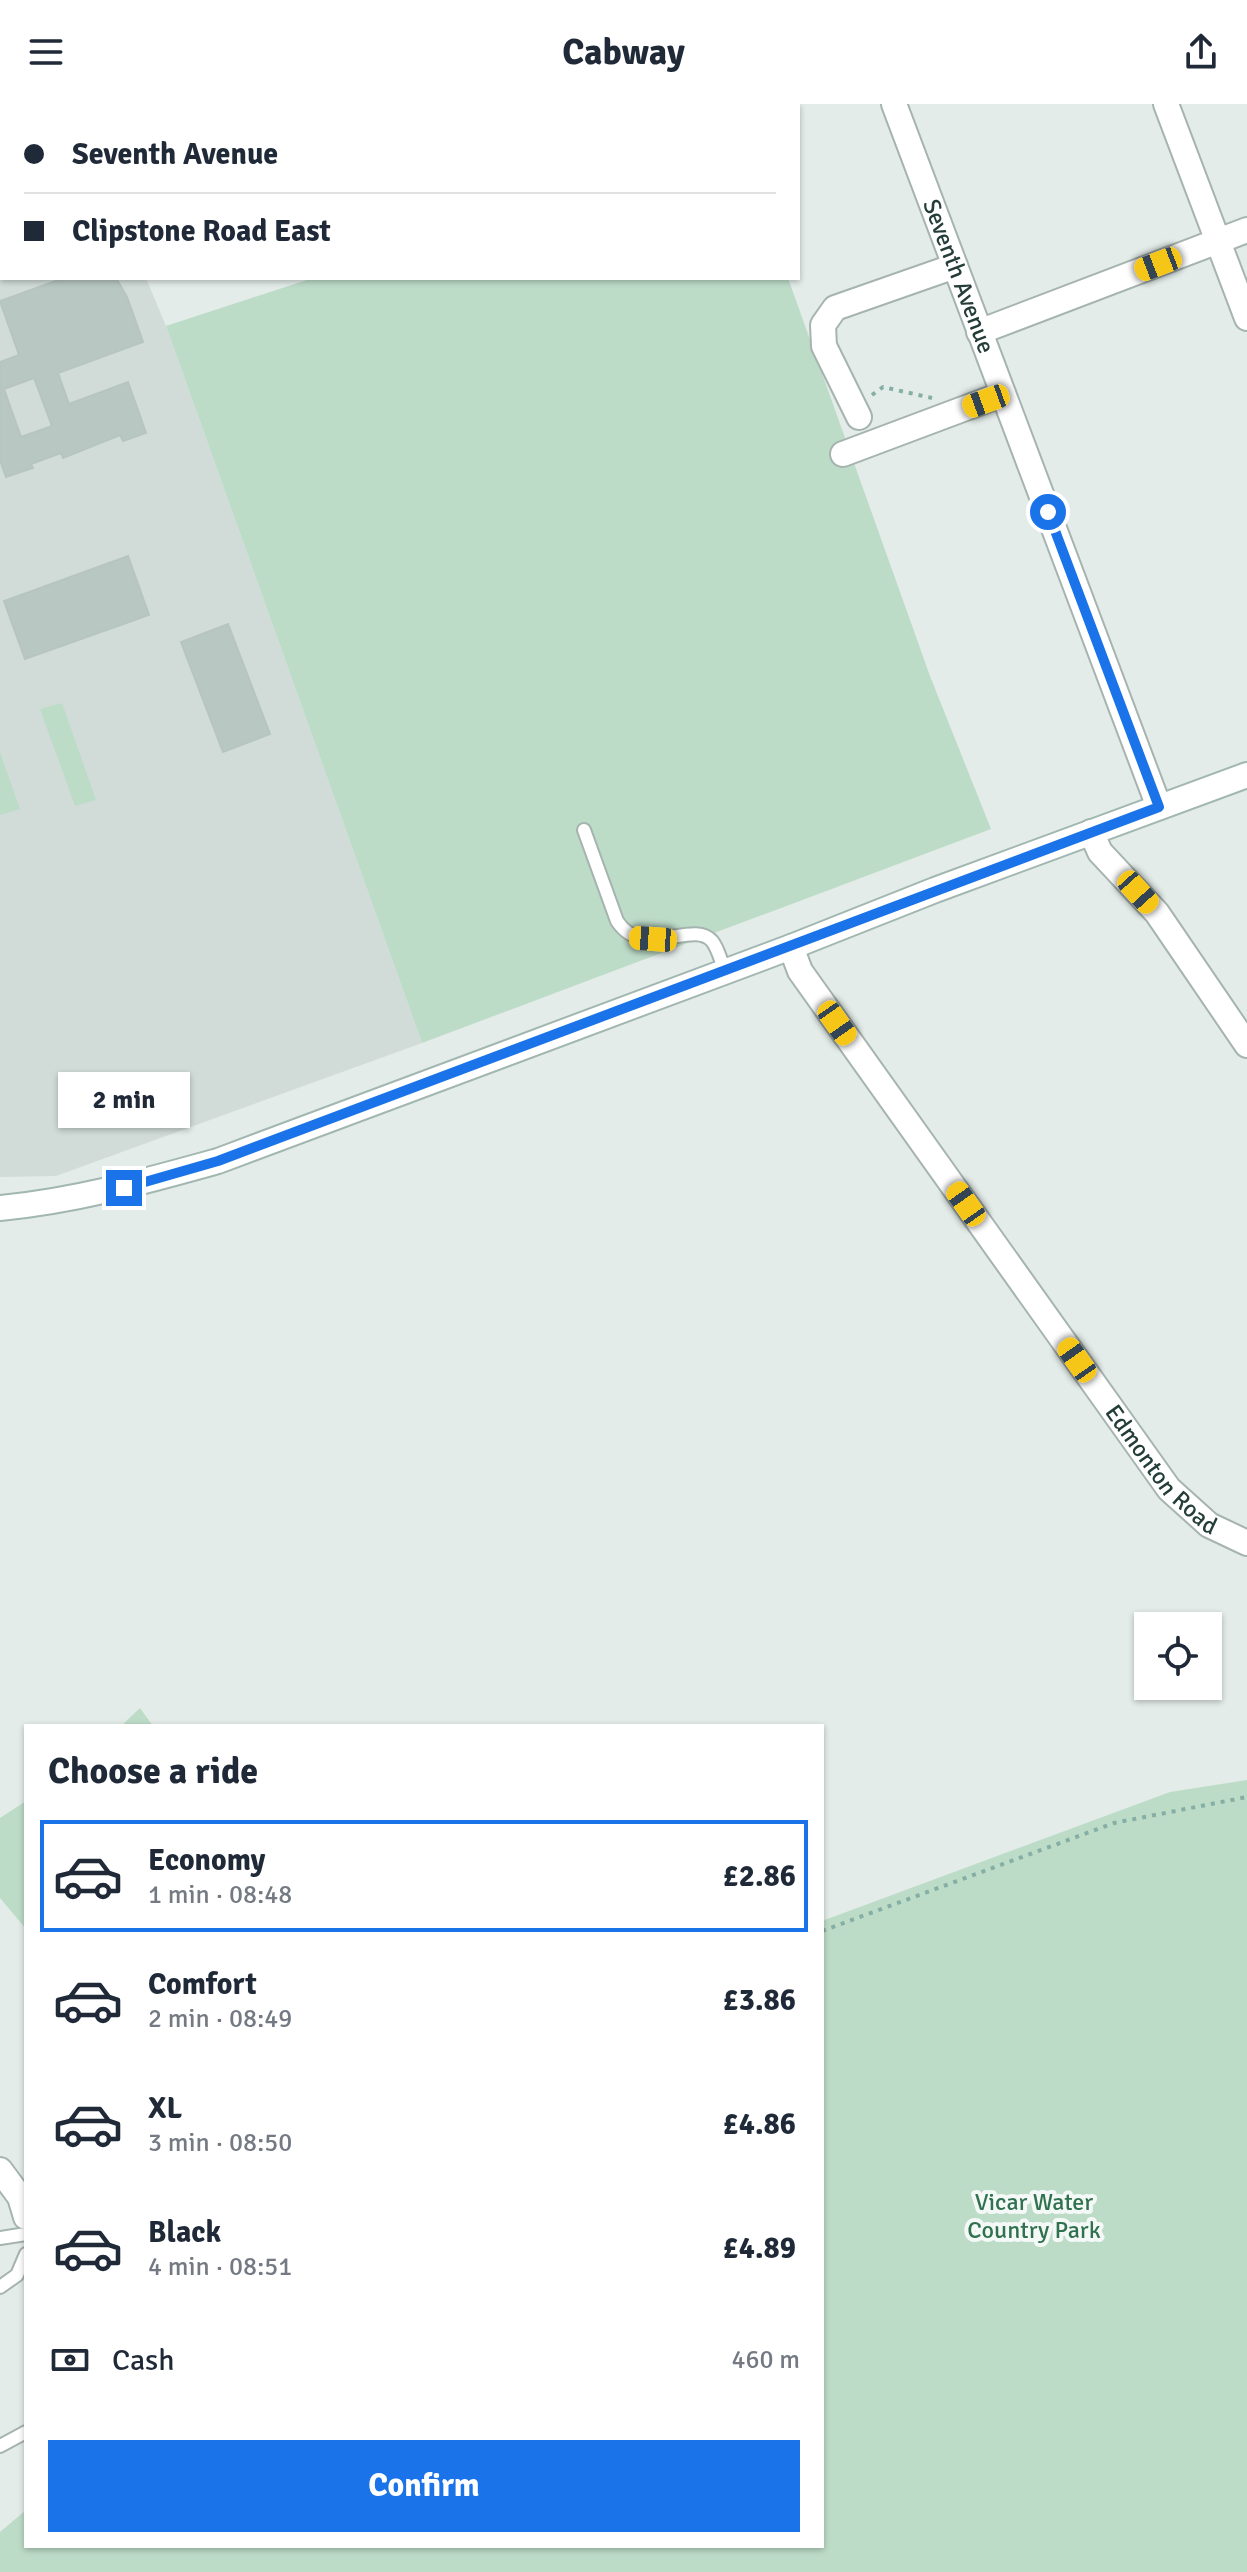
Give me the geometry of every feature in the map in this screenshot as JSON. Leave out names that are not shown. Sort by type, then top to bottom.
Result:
[{"type":"street","name":"Seventh Avenue","points":[[894,104],[1159,807]]},
{"type":"street","points":[[1166,104],[1247,318]]},
{"type":"street","points":[[979,332],[1247,230]]},
{"type":"street","points":[[859,417],[824,346],[823,325],[835,308],[955,266]]},
{"type":"street","points":[[843,454],[1003,394]]},
{"type":"street","points":[[0,1208],[95,1194],[218,1161],[1247,775]]},
{"type":"street","points":[[1091,832],[1100,852],[1157,913],[1247,1045]]},
{"type":"street","name":"Edmonton Road","points":[[791,947],[800,971],[1169,1489],[1209,1525],[1247,1543]]},
{"type":"street","points":[[0,2170],[20,2197],[24,2210]]},
{"type":"lane","points":[[584,830],[617,921],[624,932],[634,938],[653,939],[703,936],[711,940],[725,970]]},
{"type":"lane","points":[[0,2238],[24,2234]]},
{"type":"lane","points":[[0,2287],[17,2275],[24,2259]]},
{"type":"lane","points":[[0,2446],[24,2433]]},
{"type":"path","points":[[859,417],[866,399],[883,387],[934,398]]},
{"type":"path","points":[[824,1930],[1114,1823],[1247,1797]]},
{"type":"shaded area","points":[[0,280],[147,280],[166,326],[422,1043],[56,1176],[0,1177]]},
{"type":"green space","points":[[307,280],[789,280],[930,676],[991,829],[422,1043],[166,326]]},
{"type":"green space","points":[[62,703],[96,800],[75,806],[40,709]]},
{"type":"green space","points":[[0,752],[20,809],[0,815]]},
{"type":"green space","points":[[140,1708],[152,1724],[123,1724]]},
{"type":"green space","name":"Vicar Water Country Park","points":[[1247,1780],[1247,2572],[0,2572],[0,2532],[24,2512],[24,2548],[824,2548],[824,1920],[1170,1792]]},
{"type":"green space","points":[[24,1802],[24,1927],[0,1898],[0,1818]]},
{"type":"building","points":[[58,280],[117,280],[127,297],[143,342],[58,373],[69,404],[128,382],[146,433],[123,441],[120,435],[63,458],[61,453],[31,464],[33,468],[6,477],[0,460],[0,362],[19,355],[0,301]],"holes":[[[34,378],[52,426],[21,437],[4,389]]]},
{"type":"building","points":[[128,556],[149,615],[25,659],[4,601]]},
{"type":"building","points":[[228,624],[270,734],[223,752],[181,642]]},
{"type":"route","points":[[124,1188],[218,1161],[1159,807],[1048,512]]}]
